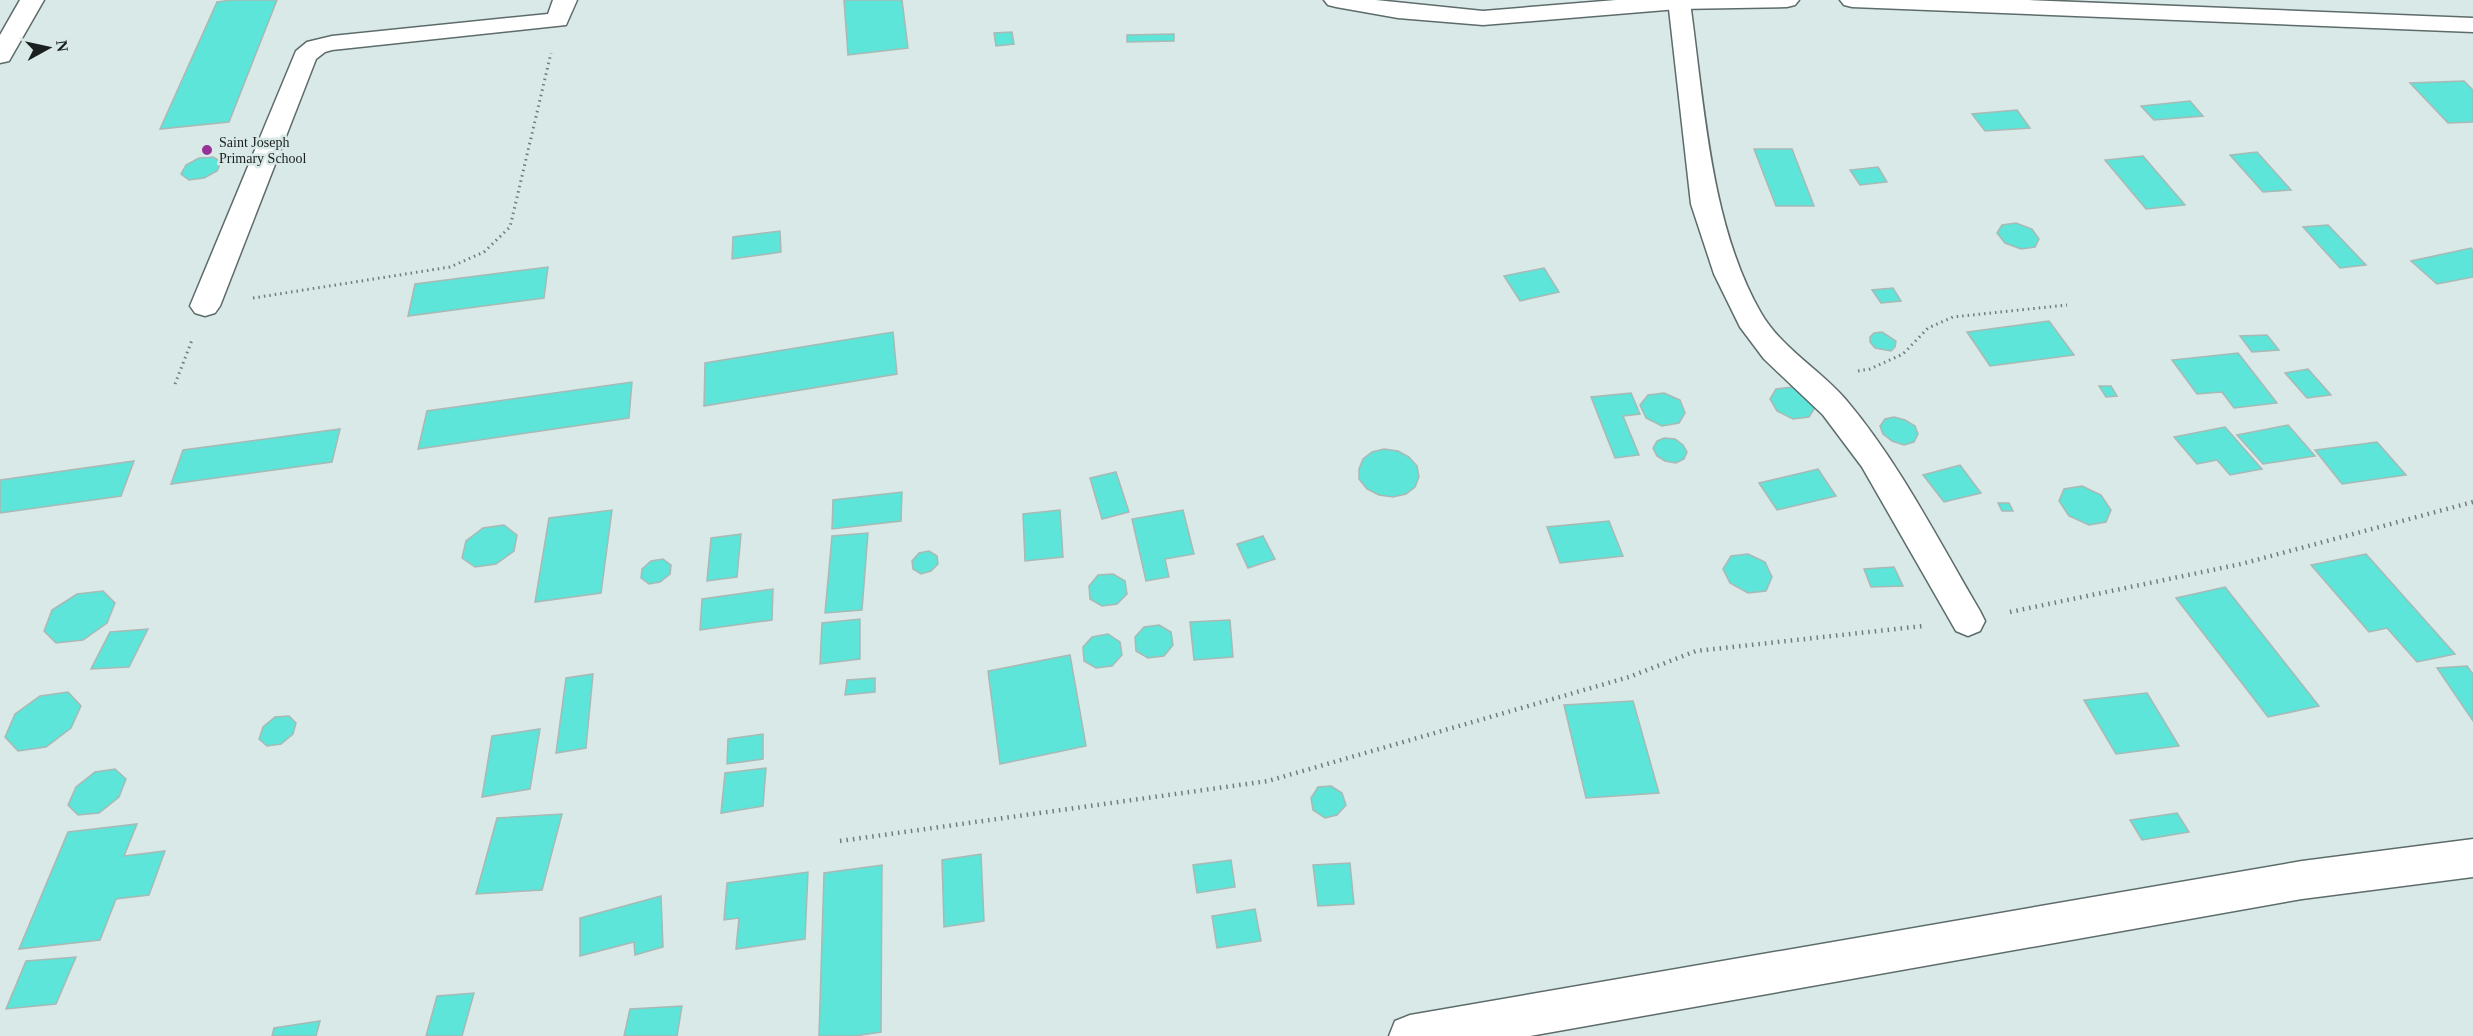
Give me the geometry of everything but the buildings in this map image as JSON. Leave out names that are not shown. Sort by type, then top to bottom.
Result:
[{"type":"street","points":[[0,56],[32,0]]},
{"type":"street","points":[[1336,0],[1398,12],[1483,18],[1678,2],[1787,0]]},
{"type":"street","points":[[1852,0],[2473,25]]},
{"type":"street","points":[[1678,2],[1705,204],[1728,274],[1749,320],[1775,351],[1834,407],[1872,458],[1968,621]]},
{"type":"street","points":[[205,306],[305,56],[316,47],[332,43],[562,10]]},
{"type":"street","points":[[1410,1036],[2302,880],[2473,858]]},
{"type":"path","points":[[175,384],[205,306],[450,267],[484,252],[510,227],[562,10]]},
{"type":"path","points":[[1804,380],[1870,369],[1903,354],[1928,328],[1953,317],[2067,305]]},
{"type":"path","points":[[840,841],[1268,781],[1629,677],[1696,651],[1968,621],[2241,564],[2473,502]]},
{"type":"place","name":"Saint Joseph Primary School","points":[[207,150]]}]
